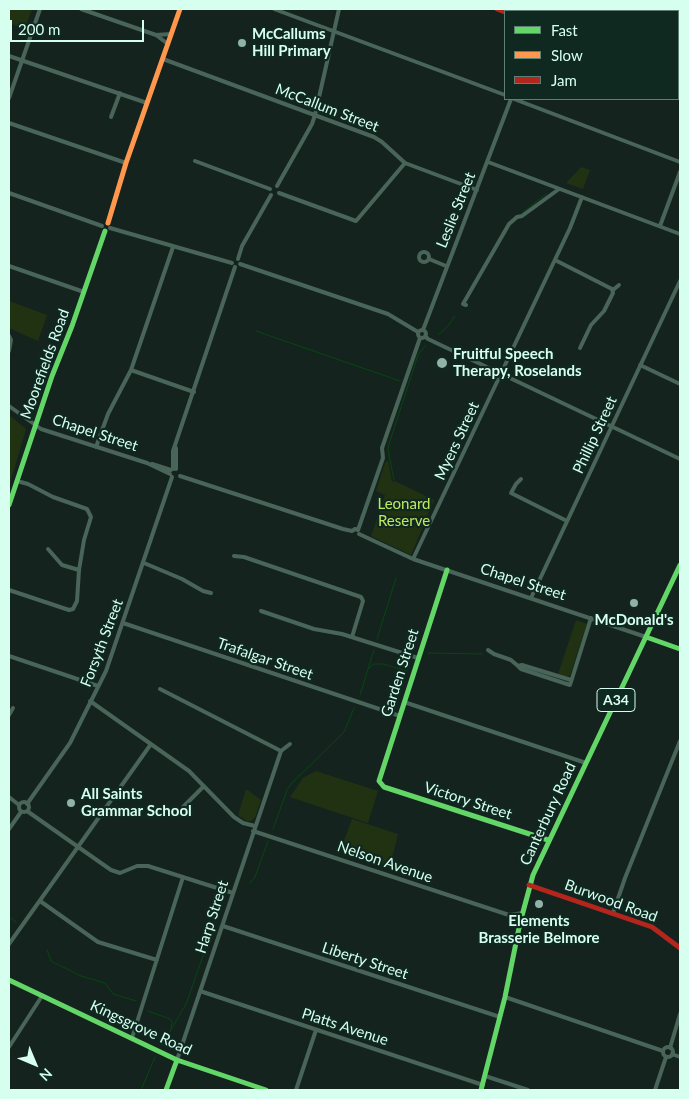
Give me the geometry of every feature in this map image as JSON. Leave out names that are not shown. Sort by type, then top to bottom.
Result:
[{"type":"main road","name":"Moorefields Road","points":[[9,505],[180,9]]},
{"type":"main road","name":"Canterbury Road","points":[[482,1088],[505,997],[529,885],[548,840],[680,565]]},
{"type":"main road","name":"Garden Street","points":[[380,784],[380,775],[447,570]]},
{"type":"main road","name":"Chapel Street","points":[[646,637],[680,649]]},
{"type":"main road","name":"Victory Street","points":[[380,784],[384,787],[548,840]]},
{"type":"main road","name":"Burwood Road","points":[[529,885],[652,927],[680,948]]},
{"type":"main road","name":"Kingsgrove Road","points":[[9,980],[177,1060],[266,1090]]},
{"type":"main road","name":"Harp Street","points":[[166,1090],[177,1060]]},
{"type":"street","points":[[9,98],[40,9]]},
{"type":"street","points":[[80,9],[156,35],[168,44]]},
{"type":"street","points":[[274,9],[504,95]]},
{"type":"street","points":[[270,189],[273,186],[277,186],[312,124],[339,9]]},
{"type":"street","points":[[156,35],[171,34]]},
{"type":"street","points":[[9,56],[147,103]]},
{"type":"street","name":"McCallum Street","points":[[163,59],[374,137],[405,163],[477,190]]},
{"type":"street","points":[[111,118],[120,93]]},
{"type":"street","name":"Leslie Street","points":[[420,331],[512,100]]},
{"type":"street","points":[[515,100],[680,162]]},
{"type":"street","points":[[9,123],[126,163]]},
{"type":"street","points":[[195,161],[270,189]]},
{"type":"street","points":[[488,162],[680,234]]},
{"type":"street","points":[[271,195],[276,196],[279,193],[356,221],[405,163]]},
{"type":"street","points":[[660,226],[680,172]]},
{"type":"street","points":[[277,186],[280,190],[279,193]]},
{"type":"street","points":[[240,264],[238,259],[242,246],[271,195],[270,189]]},
{"type":"street","points":[[466,305],[463,304],[509,224],[559,189]]},
{"type":"street","points":[[9,193],[106,227],[234,265],[240,264],[388,314],[425,332],[425,336],[428,339],[680,459]]},
{"type":"street","name":"Myers Street","points":[[413,558],[570,228],[582,197]]},
{"type":"street","points":[[96,447],[108,414],[131,370],[173,247]]},
{"type":"street","points":[[160,466],[169,465],[172,458],[234,265],[234,259],[238,259]]},
{"type":"street","points":[[429,260],[446,266]]},
{"type":"street","points":[[555,260],[609,286],[613,290]]},
{"type":"street","points":[[9,266],[84,292]]},
{"type":"street","name":"Phillip Street","points":[[531,598],[680,281]]},
{"type":"street","points":[[580,348],[591,325],[604,311],[613,290],[619,285]]},
{"type":"street","points":[[674,295],[680,298]]},
{"type":"street","points":[[358,532],[383,458],[382,448],[420,338],[418,334],[420,331]]},
{"type":"street","points":[[9,336],[12,340],[9,351]]},
{"type":"street","points":[[420,338],[425,336]]},
{"type":"street","points":[[640,365],[680,384]]},
{"type":"street","points":[[131,370],[194,392]]},
{"type":"street","name":"Chapel Street","points":[[9,406],[36,426],[172,472]]},
{"type":"street","points":[[172,472],[176,446]]},
{"type":"street","points":[[172,458],[172,472],[176,478],[180,476],[180,471],[172,472]]},
{"type":"street","name":"Chapel Street","points":[[147,463],[160,466],[172,472]]},
{"type":"street","name":"Forsyth Street","points":[[27,804],[70,743],[106,672],[144,563],[172,472]]},
{"type":"street","name":"Chapel Street","points":[[180,476],[352,532],[354,536],[358,532],[413,558],[646,637]]},
{"type":"street","points":[[522,479],[511,493],[567,521]]},
{"type":"street","points":[[9,590],[72,610],[77,601],[79,570],[85,535],[91,519],[90,511],[17,481]]},
{"type":"street","points":[[48,549],[62,565],[79,570]]},
{"type":"street","points":[[234,556],[244,557],[361,597],[363,602],[352,637]]},
{"type":"street","points":[[144,563],[211,593]]},
{"type":"street","points":[[261,611],[314,629],[336,632],[418,658]]},
{"type":"street","points":[[488,650],[511,660],[518,666],[522,665],[570,683],[591,618]]},
{"type":"street","name":"Trafalgar Street","points":[[123,623],[400,716]]},
{"type":"street","points":[[9,656],[98,686]]},
{"type":"street","points":[[160,689],[280,751],[290,744]]},
{"type":"street","name":"Nelson Avenue","points":[[90,701],[189,771],[234,817],[243,823],[509,915],[520,923]]},
{"type":"street","points":[[404,702],[586,762]]},
{"type":"street","points":[[9,715],[14,708]]},
{"type":"street","points":[[613,913],[625,878],[680,741]]},
{"type":"street","points":[[9,944],[151,744]]},
{"type":"street","name":"Harp Street","points":[[177,1060],[280,751]]},
{"type":"street","points":[[183,807],[204,786]]},
{"type":"street","points":[[9,797],[19,805],[18,808],[21,812]]},
{"type":"street","points":[[19,805],[22,802],[27,804],[29,806],[28,811]]},
{"type":"street","points":[[9,829],[21,812],[28,811],[111,870],[120,873],[137,866],[148,866],[233,893]]},
{"type":"street","points":[[132,1038],[184,877]]},
{"type":"street","points":[[40,901],[98,942],[157,960]]},
{"type":"street","name":"Nelson Avenue","points":[[509,915],[523,914]]},
{"type":"street","name":"Liberty Street","points":[[222,926],[500,1017]]},
{"type":"street","name":"Platts Avenue","points":[[200,992],[482,1088]]},
{"type":"street","points":[[9,1047],[42,996]]},
{"type":"street","points":[[505,997],[663,1050],[670,1048]]},
{"type":"street","points":[[672,1054],[673,1051],[670,1048],[680,1014]]},
{"type":"street","points":[[296,1090],[316,1030]]},
{"type":"street","points":[[663,1050],[663,1054],[666,1057]]},
{"type":"street","points":[[655,1090],[666,1057],[672,1054],[680,1057]]},
{"type":"street","points":[[485,1076],[528,1090]]},
{"type":"green space","points":[[9,9],[32,9],[25,29],[9,23]]},
{"type":"green space","points":[[581,167],[590,170],[583,189],[566,183]]},
{"type":"green space","points":[[9,301],[47,315],[38,341],[9,328]]},
{"type":"green space","points":[[9,415],[26,429],[9,487]]},
{"type":"green space","name":"Leonard Reserve","points":[[388,460],[392,482],[395,481],[434,500],[411,555],[371,536],[385,495],[376,491],[385,463]]},
{"type":"green space","points":[[576,620],[587,624],[570,675],[567,677],[558,674]]},
{"type":"green space","points":[[316,771],[378,791],[368,823],[290,797],[303,778]]},
{"type":"green space","points":[[246,789],[261,800],[255,817],[251,821],[247,821],[238,815]]},
{"type":"green space","points":[[352,819],[398,834],[390,867],[340,851]]},
{"type":"waterway","points":[[522,213],[546,194]]},
{"type":"waterway","points":[[438,335],[455,316]]},
{"type":"waterway","points":[[256,331],[400,381]]},
{"type":"waterway","points":[[394,480],[388,450],[389,444],[418,355],[425,346]]},
{"type":"waterway","points":[[377,639],[396,578]]},
{"type":"waterway","points":[[368,669],[374,650]]},
{"type":"waterway","points":[[428,653],[482,654]]},
{"type":"waterway","points":[[360,695],[368,669],[374,664],[383,664],[407,671]]},
{"type":"waterway","points":[[273,829],[291,784],[344,732],[354,708]]},
{"type":"waterway","points":[[250,883],[255,877],[268,841]]},
{"type":"waterway","points":[[9,917],[16,922]]},
{"type":"waterway","points":[[162,1045],[186,1004],[216,919]]},
{"type":"waterway","points":[[47,950],[51,961],[81,976],[105,983],[113,994],[136,1001]]},
{"type":"waterway","points":[[148,1011],[170,1019],[172,1022],[171,1029]]},
{"type":"waterway","points":[[141,1090],[155,1057]]},
{"type":"traffic: fast","points":[[9,505],[52,376],[72,326],[105,231]]},
{"type":"traffic: fast","points":[[481,1090],[533,875],[680,565]]},
{"type":"traffic: fast","points":[[447,570],[379,781],[384,787],[548,840]]},
{"type":"traffic: fast","points":[[646,637],[680,649]]},
{"type":"traffic: fast","points":[[9,980],[177,1060],[266,1090]]},
{"type":"traffic: fast","points":[[166,1090],[177,1060]]},
{"type":"traffic: slow","points":[[108,223],[126,163],[180,9]]},
{"type":"traffic: jam","points":[[497,9],[504,12]]},
{"type":"traffic: jam","points":[[529,885],[652,927],[680,948]]},
{"type":"place","name":"McCallums Hill Primary","points":[[242,43]]},
{"type":"place","name":"Fruitful Speech Therapy, Roselands","points":[[442,363]]},
{"type":"place","name":"McDonald's","points":[[634,603]]},
{"type":"place","name":"All Saints Grammar School","points":[[71,803]]},
{"type":"place","name":"Elements Brasserie Belmore","points":[[539,904]]}]
